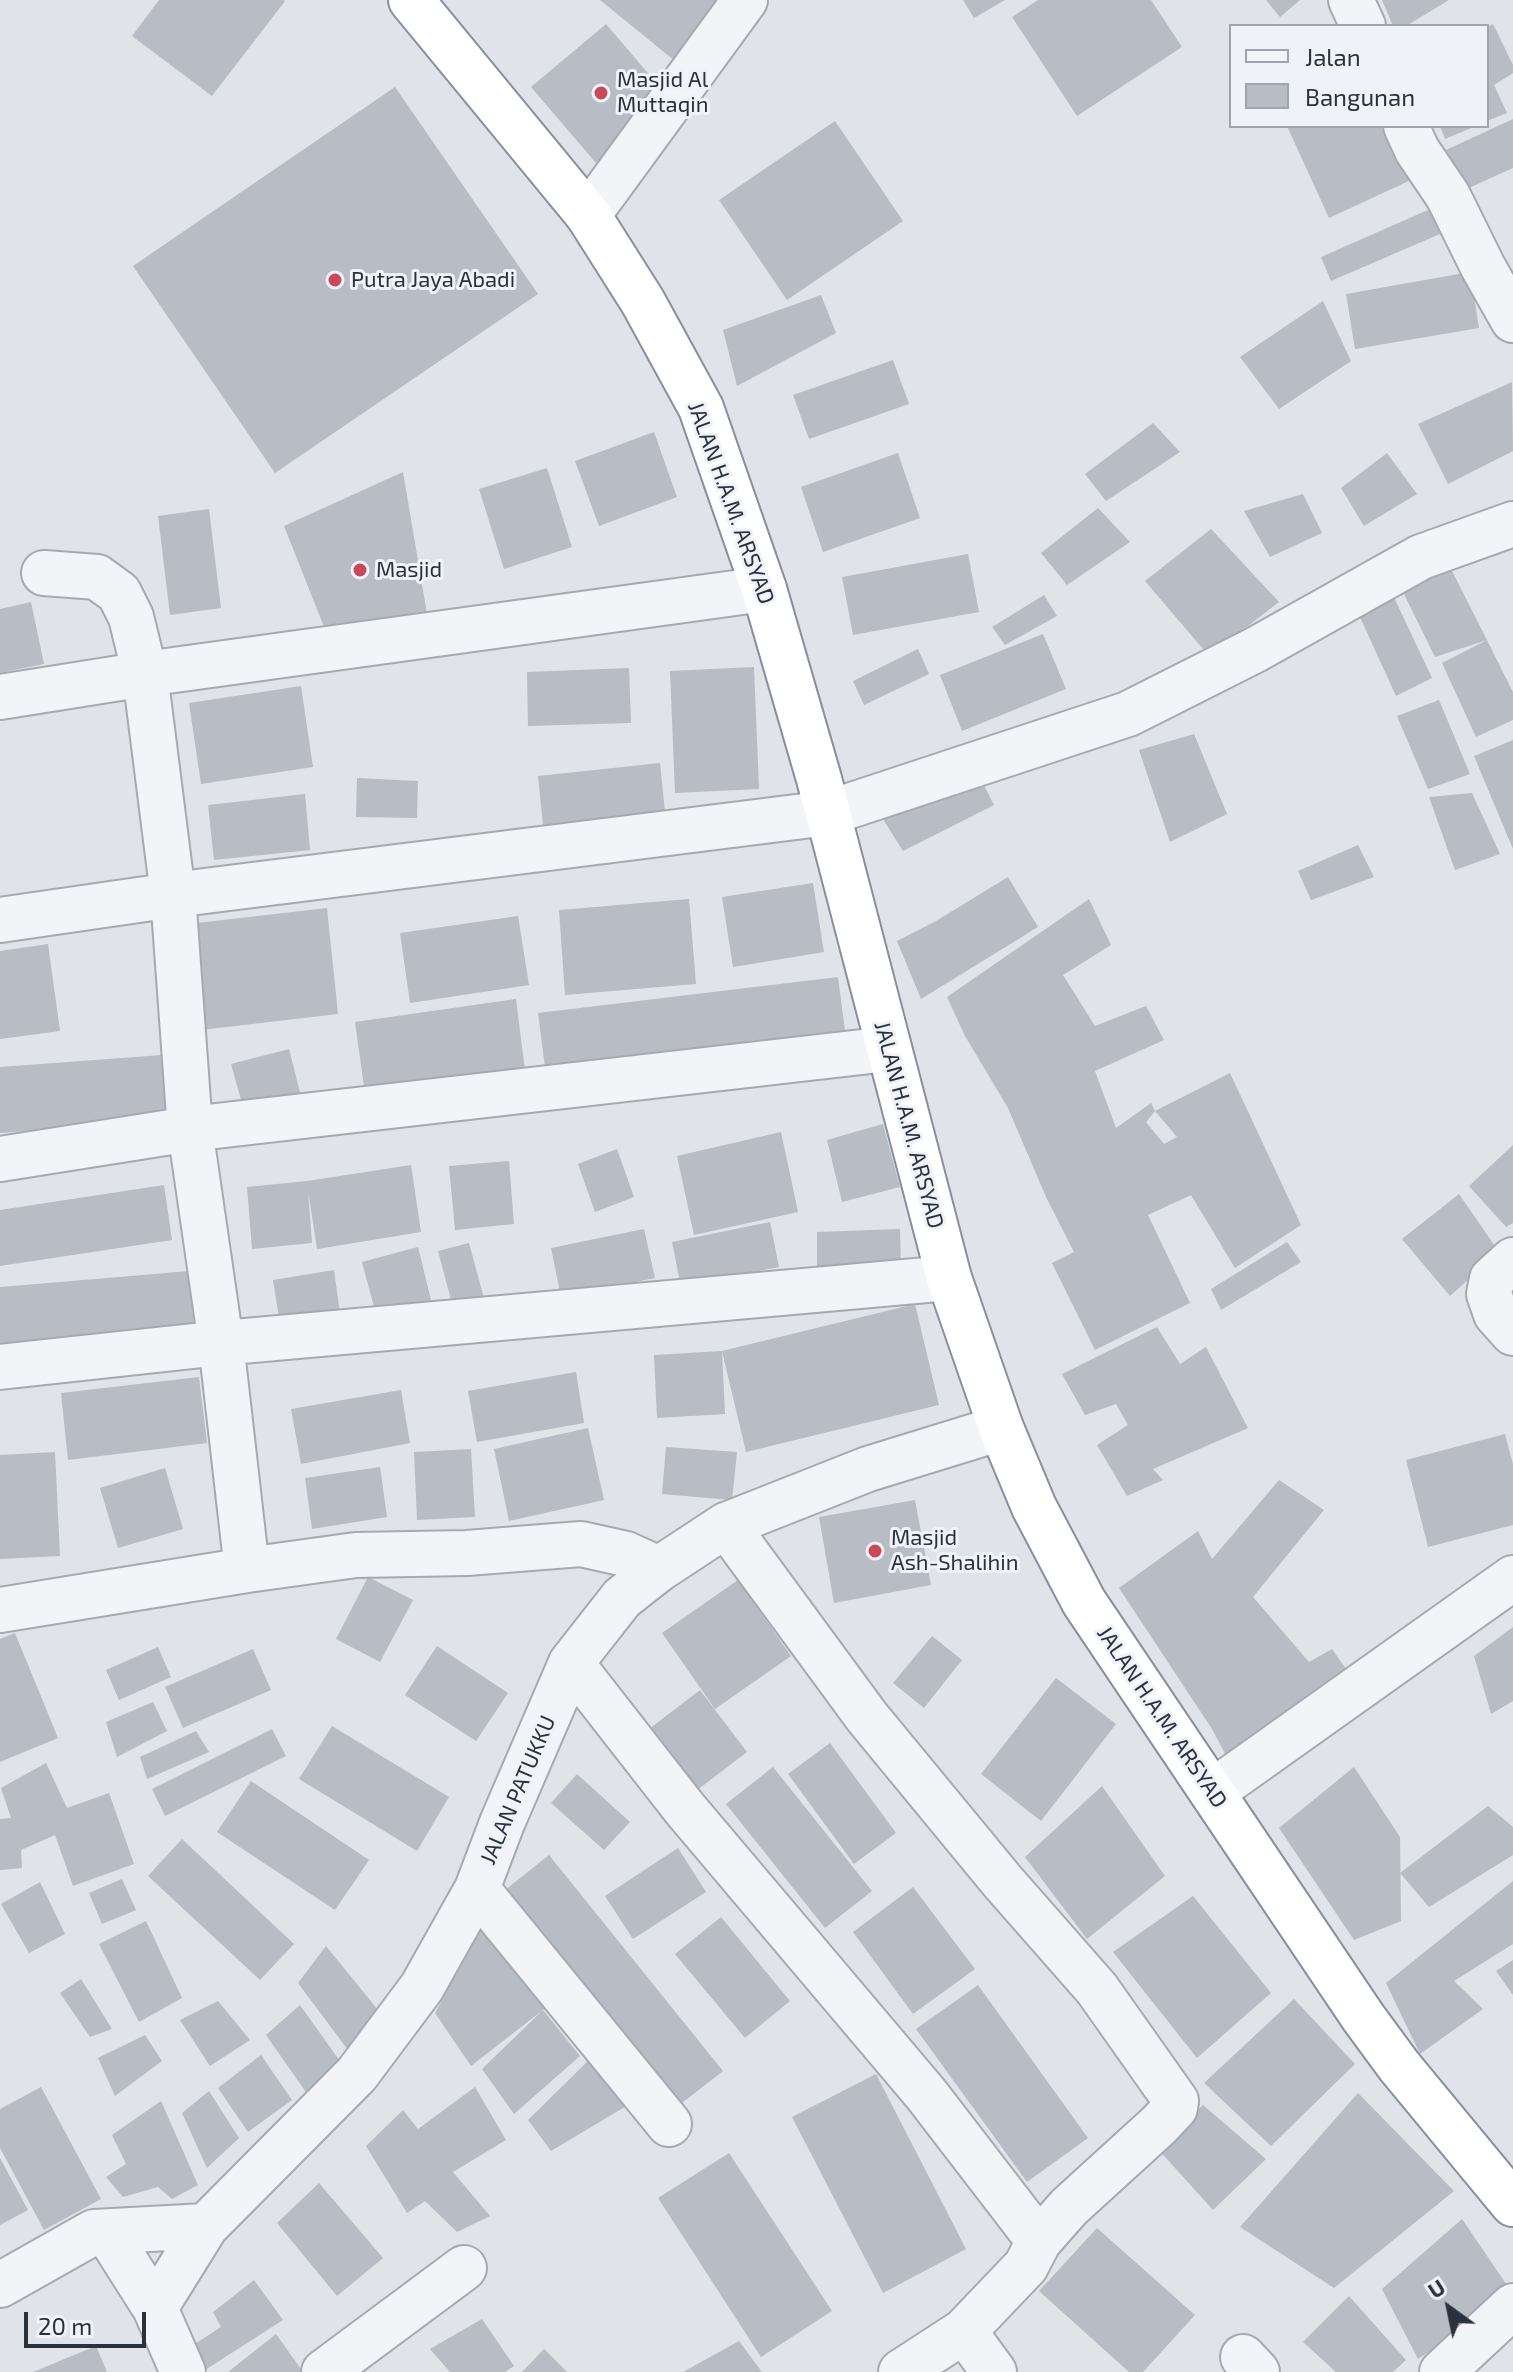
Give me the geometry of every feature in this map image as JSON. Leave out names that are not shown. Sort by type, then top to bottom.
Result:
[{"type":"highway","name":"JALAN H.A.M. ARSYAD","points":[[411,0],[588,215],[643,302],[701,408],[764,589],[828,813],[949,1278],[1001,1428],[1034,1507],[1084,1602],[1363,2017],[1399,2066],[1513,2204]]},
{"type":"street","points":[[588,215],[745,0]]},
{"type":"street","points":[[1351,0],[1362,24]]},
{"type":"street","points":[[1407,128],[1417,150],[1448,196],[1498,260],[1513,320]]},
{"type":"street","points":[[0,920],[173,895],[828,813],[1128,714],[1255,650],[1421,557],[1513,524]]},
{"type":"street","points":[[44,573],[97,577],[119,593],[131,617],[145,674],[173,895],[190,1129],[221,1343],[247,1570]]},
{"type":"street","points":[[0,697],[145,674],[764,589]]},
{"type":"street","points":[[0,1159],[190,1129],[888,1049]]},
{"type":"street","points":[[1513,1260],[1500,1268],[1492,1279],[1489,1294],[1496,1314],[1513,1333]]},
{"type":"street","points":[[0,1367],[221,1343],[949,1278]]},
{"type":"street","name":"JALAN PATUKKU","points":[[155,2308],[206,2226],[357,2074],[422,1987],[477,1889],[571,1663],[622,1598],[659,1569],[726,1525],[868,1469],[1001,1428]]},
{"type":"street","points":[[726,1525],[867,1717],[1003,1882],[1097,1989],[1175,2098],[1172,2111],[1069,2207],[1039,2241],[1026,2266],[964,2331],[901,2372]]},
{"type":"street","points":[[0,1610],[356,1555],[467,1553],[581,1544],[626,1554],[659,1569]]},
{"type":"street","points":[[1212,1792],[1513,1578]]},
{"type":"street","points":[[571,1663],[685,1809],[926,2094],[1039,2241]]},
{"type":"street","points":[[477,1889],[669,2124]]},
{"type":"street","points":[[0,2284],[94,2232],[206,2226]]},
{"type":"street","points":[[102,2233],[110,2237],[155,2308],[183,2372]]},
{"type":"street","points":[[324,2372],[464,2268]]},
{"type":"street","points":[[1442,2372],[1513,2306]]},
{"type":"street","points":[[964,2331],[994,2372]]},
{"type":"building","points":[[159,0],[285,1],[212,96],[132,36]]},
{"type":"building","points":[[600,0],[743,0],[686,70]]},
{"type":"building","points":[[963,0],[1005,0],[974,18]]},
{"type":"building","points":[[1038,0],[1151,0],[1182,47],[1077,116],[1012,17]]},
{"type":"building","points":[[1266,0],[1300,0],[1280,17]]},
{"type":"building","points":[[1382,0],[1449,0],[1409,24],[1392,24]]},
{"type":"building","name":"Masjid Al Muttaqin","points":[[606,24],[670,99],[596,163],[531,87]]},
{"type":"building","points":[[1493,24],[1513,65],[1513,73],[1494,85],[1507,113],[1489,120],[1489,26]]},
{"type":"building","name":"Putra Jaya Abadi","points":[[395,87],[538,294],[275,473],[133,266]]},
{"type":"building","points":[[1513,119],[1513,168],[1460,192],[1446,150]]},
{"type":"building","points":[[835,121],[903,221],[787,300],[719,200]]},
{"type":"building","points":[[1288,128],[1387,128],[1411,180],[1329,218]]},
{"type":"building","points":[[1441,128],[1471,128],[1445,139]]},
{"type":"building","points":[[1437,206],[1447,231],[1331,281],[1321,257]]},
{"type":"building","points":[[1470,272],[1479,328],[1355,349],[1346,294]]},
{"type":"building","points":[[821,295],[836,333],[737,386],[723,330]]},
{"type":"building","points":[[1323,301],[1351,361],[1279,409],[1240,357]]},
{"type":"building","points":[[893,360],[909,404],[809,439],[793,395]]},
{"type":"building","points":[[1512,382],[1513,451],[1448,484],[1418,424]]},
{"type":"building","points":[[1153,423],[1180,452],[1106,501],[1085,474]]},
{"type":"building","points":[[654,432],[677,497],[599,526],[575,461]]},
{"type":"building","points":[[898,453],[920,518],[823,552],[801,487]]},
{"type":"building","points":[[1387,453],[1417,494],[1364,526],[1341,488]]},
{"type":"building","points":[[547,468],[572,547],[504,569],[479,489]]},
{"type":"building","name":"Masjid","points":[[403,472],[427,614],[328,637],[284,526]]},
{"type":"building","points":[[1303,494],[1322,533],[1270,557],[1244,511]]},
{"type":"building","points":[[1098,508],[1130,542],[1067,585],[1041,553]]},
{"type":"building","points":[[209,509],[221,608],[170,615],[158,516]]},
{"type":"building","points":[[1211,529],[1279,602],[1209,656],[1145,581]]},
{"type":"building","points":[[968,554],[979,612],[853,635],[842,577]]},
{"type":"building","points":[[1451,569],[1487,640],[1435,657],[1402,590]]},
{"type":"building","points":[[1391,591],[1432,678],[1396,696],[1359,615]]},
{"type":"building","points":[[1044,595],[1057,616],[1005,645],[992,627]]},
{"type":"building","points":[[31,602],[44,664],[0,673],[0,609]]},
{"type":"building","points":[[1043,634],[1066,689],[962,731],[940,675]]},
{"type":"building","points":[[1487,640],[1513,692],[1513,720],[1476,737],[1442,663]]},
{"type":"building","points":[[918,649],[929,674],[864,705],[853,681]]},
{"type":"building","points":[[754,667],[759,789],[675,793],[670,671]]},
{"type":"building","points":[[629,668],[631,723],[528,726],[527,672]]},
{"type":"building","points":[[301,686],[313,767],[201,784],[189,703]]},
{"type":"building","points":[[1439,700],[1470,774],[1428,789],[1397,716]]},
{"type":"building","points":[[1194,734],[1227,814],[1170,842],[1139,750]]},
{"type":"building","points":[[1513,740],[1513,849],[1474,756]]},
{"type":"building","points":[[660,763],[666,822],[544,835],[538,776]]},
{"type":"building","points":[[978,773],[994,805],[903,851],[879,813]]},
{"type":"building","points":[[357,778],[418,781],[417,818],[356,817]]},
{"type":"building","points":[[1472,793],[1500,854],[1455,870],[1429,797]]},
{"type":"building","points":[[305,794],[310,850],[214,860],[208,805]]},
{"type":"building","points":[[1358,845],[1374,877],[1311,900],[1298,871]]},
{"type":"building","points":[[1008,877],[1038,927],[921,999],[897,941]]},
{"type":"building","points":[[813,883],[824,952],[733,967],[722,897]]},
{"type":"building","points":[[689,899],[696,984],[565,995],[559,910]]},
{"type":"building","points":[[1089,899],[1111,945],[1063,975],[1095,1026],[1146,1006],[1164,1040],[1095,1071],[1116,1128],[1151,1103],[1155,1111],[1230,1073],[1301,1225],[1235,1268],[1191,1195],[1148,1215],[1190,1303],[1095,1350],[1052,1263],[1074,1252],[1046,1197],[1008,1108],[965,1036],[947,997]],"holes":[[[1155,1111],[1177,1137],[1164,1144],[1146,1122]]]},
{"type":"building","points":[[327,908],[338,1014],[201,1030],[188,924]]},
{"type":"building","points":[[518,916],[529,985],[410,1003],[400,933]]},
{"type":"building","points":[[48,944],[60,1031],[0,1039],[0,951]]},
{"type":"building","points":[[838,977],[845,1031],[545,1067],[538,1013]]},
{"type":"building","points":[[516,999],[526,1078],[366,1101],[355,1022]]},
{"type":"building","points":[[289,1049],[302,1100],[245,1114],[231,1064]]},
{"type":"building","points":[[162,1055],[167,1120],[0,1133],[0,1067]]},
{"type":"building","points":[[883,1124],[900,1187],[842,1202],[827,1140]]},
{"type":"building","points":[[781,1132],[798,1212],[694,1235],[677,1156]]},
{"type":"building","points":[[1513,1145],[1513,1223],[1506,1227],[1469,1186]]},
{"type":"building","points":[[617,1149],[634,1197],[595,1212],[578,1164]]},
{"type":"building","points":[[509,1161],[514,1224],[455,1230],[449,1166]]},
{"type":"building","points":[[411,1165],[421,1232],[317,1249],[308,1190],[312,1243],[252,1249],[247,1187]]},
{"type":"building","points":[[164,1185],[172,1240],[0,1266],[0,1210]]},
{"type":"building","points":[[1459,1194],[1499,1252],[1450,1296],[1402,1239]]},
{"type":"building","points":[[770,1222],[779,1267],[681,1287],[672,1242]]},
{"type":"building","points":[[644,1229],[655,1278],[561,1297],[551,1248]]},
{"type":"building","points":[[900,1229],[901,1272],[817,1274],[817,1232]]},
{"type":"building","points":[[1287,1242],[1301,1262],[1221,1310],[1211,1289]]},
{"type":"building","points":[[469,1243],[485,1302],[454,1311],[438,1251]]},
{"type":"building","points":[[418,1247],[432,1304],[377,1318],[362,1262]]},
{"type":"building","points":[[334,1270],[341,1321],[281,1331],[273,1280]]},
{"type":"building","points":[[190,1271],[194,1329],[0,1344],[0,1287]]},
{"type":"building","points":[[915,1304],[939,1405],[746,1452],[722,1351]]},
{"type":"building","points":[[1157,1327],[1180,1364],[1206,1347],[1248,1428],[1153,1469],[1163,1480],[1127,1496],[1097,1445],[1128,1425],[1116,1404],[1085,1415],[1062,1374]]},
{"type":"building","points":[[722,1351],[725,1414],[657,1418],[654,1355]]},
{"type":"building","points":[[576,1372],[584,1423],[477,1442],[468,1391]]},
{"type":"building","points":[[199,1377],[207,1443],[68,1460],[61,1393]]},
{"type":"building","points":[[401,1390],[410,1443],[301,1464],[291,1409]]},
{"type":"building","points":[[588,1428],[604,1500],[509,1521],[494,1449]]},
{"type":"building","points":[[1505,1434],[1513,1464],[1513,1525],[1428,1547],[1406,1460]]},
{"type":"building","points":[[666,1447],[737,1452],[732,1500],[662,1494]]},
{"type":"building","points":[[471,1449],[475,1517],[417,1520],[414,1452]]},
{"type":"building","points":[[55,1452],[60,1556],[0,1559],[0,1455]]},
{"type":"building","points":[[380,1467],[387,1517],[312,1529],[305,1478]]},
{"type":"building","points":[[165,1468],[183,1529],[118,1548],[100,1488]]},
{"type":"building","points":[[1279,1480],[1324,1510],[1253,1597],[1309,1662],[1332,1649],[1353,1679],[1231,1765],[1212,1729],[1119,1588],[1198,1531],[1212,1559]]},
{"type":"building","name":"Masjid Ash-Shalihin","points":[[915,1500],[931,1585],[834,1603],[819,1517]]},
{"type":"building","points":[[368,1577],[413,1600],[380,1662],[336,1639]]},
{"type":"building","points":[[738,1580],[791,1656],[715,1709],[662,1633]]},
{"type":"building","points":[[1513,1627],[1513,1701],[1491,1714],[1474,1656]]},
{"type":"building","points":[[15,1633],[58,1738],[0,1762],[0,1639]]},
{"type":"building","points":[[932,1636],[962,1660],[924,1708],[893,1683]]},
{"type":"building","points":[[437,1646],[508,1693],[476,1741],[405,1695]]},
{"type":"building","points":[[158,1647],[171,1677],[119,1700],[106,1670]]},
{"type":"building","points":[[253,1649],[271,1690],[183,1728],[165,1687]]},
{"type":"building","points":[[1056,1678],[1116,1724],[1041,1821],[981,1774]]},
{"type":"building","points":[[700,1690],[747,1752],[692,1794],[645,1732]]},
{"type":"building","points":[[153,1702],[167,1731],[117,1757],[106,1722]]},
{"type":"building","points":[[332,1726],[449,1797],[417,1851],[299,1779]]},
{"type":"building","points":[[272,1729],[286,1756],[165,1816],[152,1789]]},
{"type":"building","points":[[196,1731],[209,1752],[147,1779],[140,1757]]},
{"type":"building","points":[[830,1743],[896,1833],[854,1864],[788,1774]]},
{"type":"building","points":[[46,1763],[67,1808],[109,1793],[134,1864],[73,1886],[55,1835],[21,1850],[22,1868],[0,1870],[0,1819],[11,1818],[1,1788]]},
{"type":"building","points":[[773,1767],[872,1891],[825,1928],[726,1804]]},
{"type":"building","points":[[1354,1767],[1400,1837],[1401,1921],[1354,1940],[1279,1828]]},
{"type":"building","points":[[577,1774],[630,1822],[604,1850],[551,1803]]},
{"type":"building","points":[[251,1781],[369,1860],[335,1910],[217,1832]]},
{"type":"building","points":[[1102,1786],[1165,1876],[1087,1939],[1025,1857]]},
{"type":"building","points":[[1488,1806],[1513,1827],[1513,1855],[1429,1907],[1400,1873]]},
{"type":"building","points":[[182,1839],[294,1944],[260,1980],[148,1876]]},
{"type":"building","points":[[678,1848],[706,1892],[633,1939],[605,1896]]},
{"type":"building","points":[[549,1855],[723,2071],[673,2110],[500,1894]]},
{"type":"building","points":[[122,1879],[136,1910],[102,1924],[89,1893]]},
{"type":"building","points":[[1513,1881],[1513,1944],[1454,1981],[1483,2009],[1420,2054],[1386,1983]]},
{"type":"building","points":[[40,1882],[65,1934],[29,1953],[1,1904]]},
{"type":"building","points":[[913,1887],[975,1969],[913,2014],[853,1932]]},
{"type":"building","points":[[1193,1896],[1271,1993],[1197,2058],[1113,1952]]},
{"type":"building","points":[[721,1917],[790,2001],[745,2038],[675,1954]]},
{"type":"building","points":[[146,1921],[182,1998],[139,2022],[99,1944]]},
{"type":"building","points":[[484,1924],[548,2006],[471,2066],[435,2013]]},
{"type":"building","points":[[326,1946],[387,2021],[348,2050],[298,1983]]},
{"type":"building","points":[[1513,1960],[1513,1995],[1496,1971]]},
{"type":"building","points":[[81,1979],[112,2029],[90,2037],[60,1993]]},
{"type":"building","points":[[978,1985],[1088,2138],[1027,2182],[916,2029]]},
{"type":"building","points":[[1294,1999],[1355,2064],[1271,2146],[1204,2083]]},
{"type":"building","points":[[218,2001],[250,2040],[210,2066],[180,2020]]},
{"type":"building","points":[[300,2005],[347,2071],[308,2095],[266,2035]]},
{"type":"building","points":[[543,2010],[580,2056],[514,2114],[482,2069]]},
{"type":"building","points":[[145,2035],[162,2061],[115,2096],[98,2058]]},
{"type":"building","points":[[261,2055],[292,2100],[248,2132],[218,2088]]},
{"type":"building","points":[[594,2055],[638,2099],[551,2151],[528,2120]]},
{"type":"building","points":[[876,2074],[966,2249],[883,2293],[792,2117]]},
{"type":"building","points":[[41,2087],[101,2199],[44,2230],[0,2148],[0,2109]]},
{"type":"building","points":[[475,2087],[506,2140],[453,2172],[490,2216],[457,2232],[425,2201],[407,2213],[366,2146],[403,2110],[418,2129]]},
{"type":"building","points":[[209,2091],[239,2138],[207,2168],[182,2113]]},
{"type":"building","points":[[1358,2093],[1454,2191],[1334,2288],[1240,2227]]},
{"type":"building","points":[[161,2101],[198,2185],[172,2199],[158,2187],[123,2197],[106,2177],[126,2164],[112,2135]]},
{"type":"building","points":[[1203,2105],[1266,2159],[1213,2210],[1157,2148]]},
{"type":"building","points":[[729,2153],[832,2311],[761,2357],[658,2198]]},
{"type":"building","points":[[0,2158],[28,2210],[0,2225]]},
{"type":"building","points":[[319,2183],[383,2258],[337,2296],[277,2223]]},
{"type":"building","points":[[1462,2219],[1513,2294],[1418,2359],[1382,2289]]},
{"type":"building","points":[[1097,2228],[1195,2315],[1143,2372],[1129,2372],[1039,2291]]},
{"type":"building","points":[[254,2280],[283,2320],[202,2372],[187,2349],[221,2327],[213,2312]]},
{"type":"building","points":[[1349,2296],[1406,2360],[1393,2372],[1336,2372],[1303,2342]]},
{"type":"building","points":[[482,2319],[514,2366],[505,2372],[450,2372],[430,2349]]},
{"type":"building","points":[[276,2334],[303,2372],[228,2372]]},
{"type":"building","points":[[739,2341],[762,2372],[683,2372]]},
{"type":"building","points":[[96,2346],[107,2372],[33,2372]]},
{"type":"building","points":[[544,2349],[567,2372],[522,2372]]},
{"type":"place","name":"Masjid Al Muttaqin","points":[[601,93]]},
{"type":"place","name":"Putra Jaya Abadi","points":[[335,280]]},
{"type":"place","name":"Masjid","points":[[360,570]]},
{"type":"place","name":"Masjid Ash-Shalihin","points":[[875,1551]]}]
